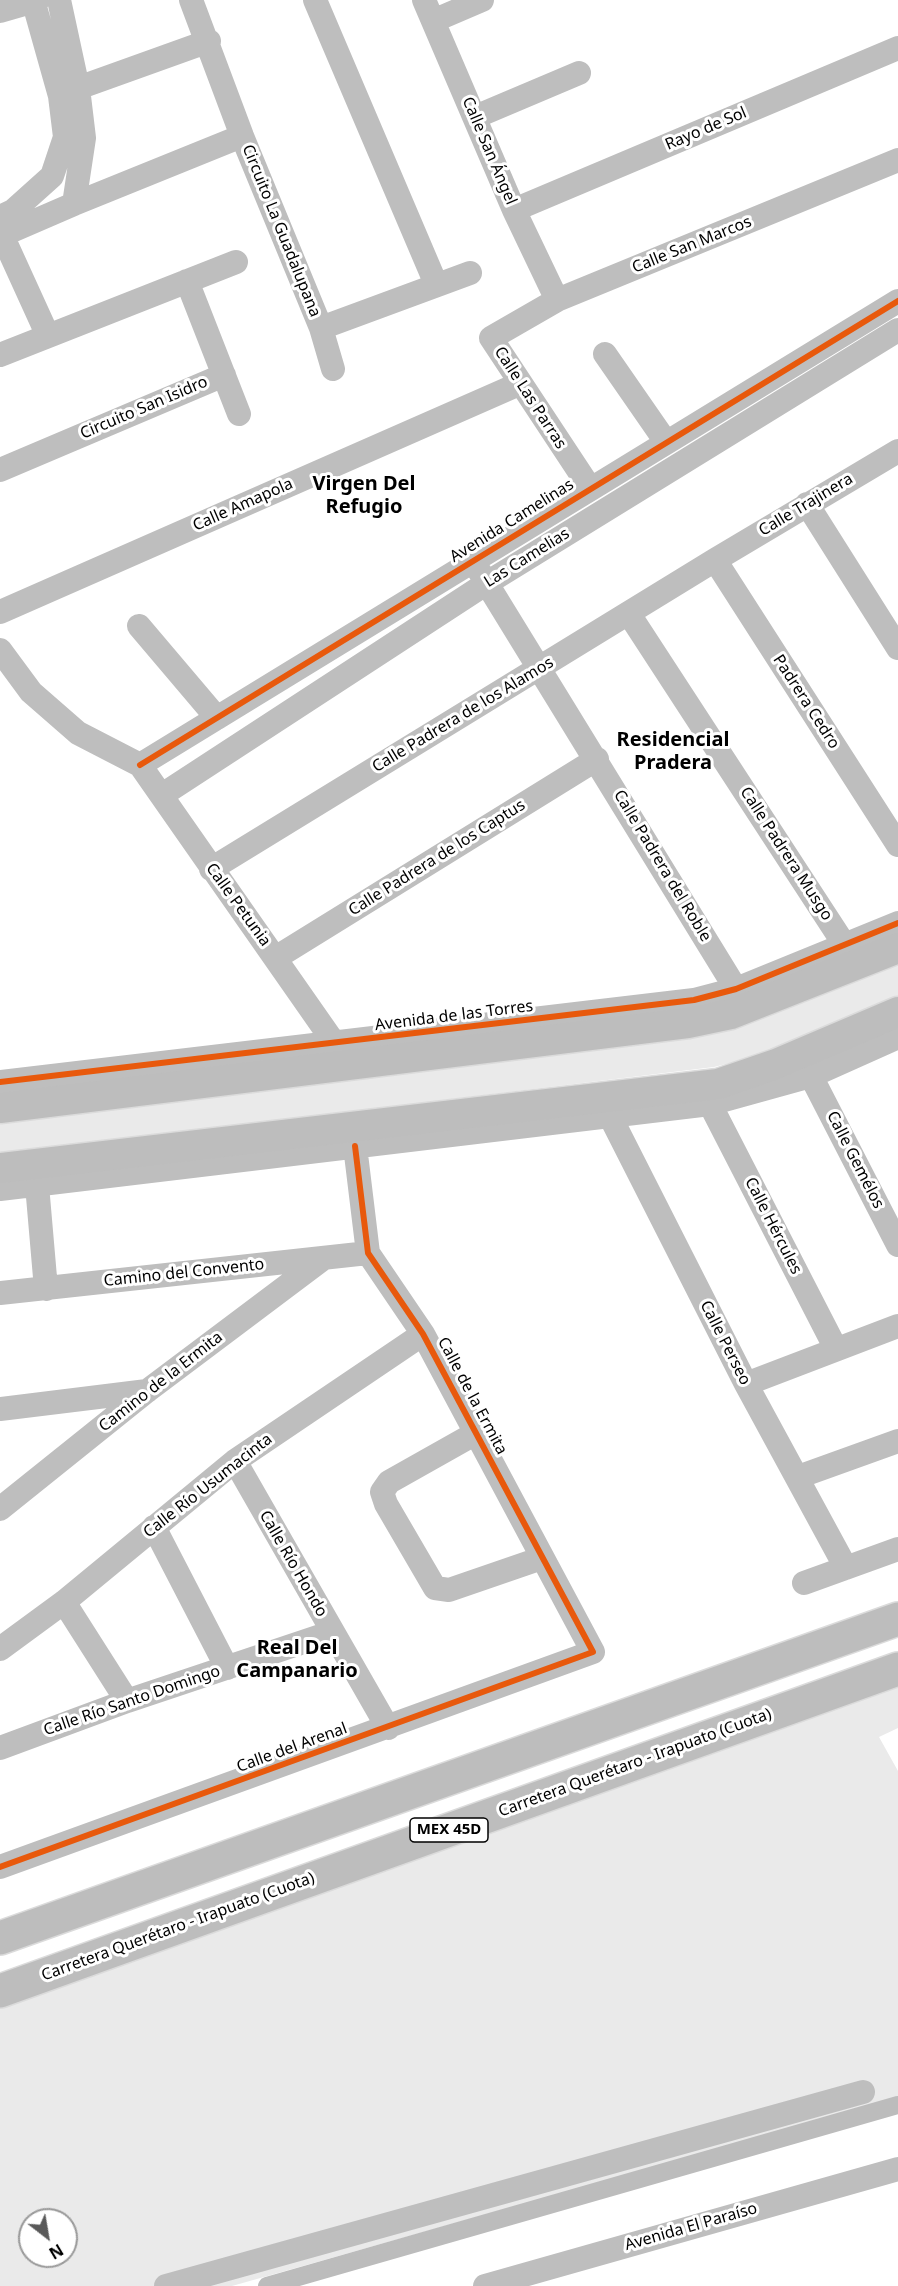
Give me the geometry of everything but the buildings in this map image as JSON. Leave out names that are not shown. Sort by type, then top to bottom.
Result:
[{"type":"highway","name":"MEX 45D","points":[[0,1938],[898,1618]]},
{"type":"highway","name":"Carretera Querétaro - Irapuato (Cuota)","points":[[0,1991],[898,1669]]},
{"type":"main road","points":[[0,1108],[688,1023],[731,1014],[898,948]]},
{"type":"main road","points":[[0,1168],[718,1084],[776,1064],[898,1012]]},
{"type":"street","points":[[59,0],[78,88],[84,138],[74,204]]},
{"type":"street","name":"Circuito La Guadalupana","points":[[191,0],[242,136],[321,327],[470,273]]},
{"type":"street","points":[[315,0],[436,284]]},
{"type":"street","points":[[429,10],[482,0]]},
{"type":"street","points":[[0,11],[35,1],[60,96],[65,137],[52,176],[13,212],[1,229]]},
{"type":"street","name":"Calle San Ángel","points":[[429,10],[514,210],[557,300]]},
{"type":"street","points":[[78,88],[208,41]]},
{"type":"street","name":"Rayo de Sol","points":[[514,210],[898,48]]},
{"type":"street","points":[[475,117],[579,73]]},
{"type":"street","points":[[1,229],[74,204],[242,136]]},
{"type":"street","name":"Calle San Marcos","points":[[491,338],[557,300],[898,160]]},
{"type":"street","points":[[1,229],[48,336]]},
{"type":"street","points":[[0,355],[236,262]]},
{"type":"street","name":"Circuito San Isidro","points":[[0,470],[224,375],[187,280]]},
{"type":"street","name":"Avenida Camelinas","points":[[140,765],[898,301]]},
{"type":"street","points":[[874,316],[894,342]]},
{"type":"street","points":[[321,327],[333,369]]},
{"type":"street","name":"Calle Las Parras","points":[[491,338],[519,384],[590,488]]},
{"type":"street","name":"Las Camelias","points":[[162,795],[487,583],[894,342]]},
{"type":"street","points":[[605,354],[666,442]]},
{"type":"street","points":[[224,375],[239,414]]},
{"type":"street","name":"Calle Amapola","points":[[0,612],[519,384]]},
{"type":"street","name":"Calle Trajinera","points":[[715,560],[898,451]]},
{"type":"street","points":[[807,504],[898,648]]},
{"type":"street","name":"Calle Padrera de los Alamos","points":[[211,869],[715,560]]},
{"type":"street","name":"Padrera Cedro","points":[[715,560],[898,845]]},
{"type":"street","name":"Calle Padrera del Roble","points":[[473,561],[597,759],[736,989]]},
{"type":"street","name":"Calle Padrera Musgo","points":[[629,614],[844,944]]},
{"type":"street","points":[[139,626],[217,718]]},
{"type":"street","points":[[0,650],[31,692],[78,733],[140,765]]},
{"type":"street","name":"Calle Padrera de los Captus","points":[[277,957],[597,759]]},
{"type":"street","name":"Calle Petunia","points":[[140,765],[211,869],[277,957],[335,1044]]},
{"type":"street","name":"Avenida de las Torres","points":[[0,1082],[694,1000],[736,989],[898,922]]},
{"type":"street","points":[[0,1189],[710,1104],[811,1076],[898,1037]]},
{"type":"street","name":"Calle Gemélos","points":[[811,1076],[898,1245]]},
{"type":"street","name":"Calle Hércules","points":[[710,1104],[836,1349]]},
{"type":"street","name":"Calle Perseo","points":[[610,1116],[746,1384],[846,1568]]},
{"type":"street","name":"Calle de la Ermita","points":[[355,1146],[368,1253],[423,1334],[593,1652]]},
{"type":"street","points":[[37,1185],[46,1289]]},
{"type":"street","name":"Camino del Convento","points":[[0,1293],[368,1253]]},
{"type":"street","name":"Camino de la Ermita","points":[[0,1509],[147,1390],[324,1258]]},
{"type":"street","points":[[746,1384],[898,1326]]},
{"type":"street","name":"Calle Río Usumacinta","points":[[0,1649],[64,1602],[235,1461],[423,1334]]},
{"type":"street","points":[[0,1409],[147,1390]]},
{"type":"street","points":[[476,1433],[389,1482],[382,1492],[386,1504],[435,1588],[448,1590],[542,1558]]},
{"type":"street","points":[[798,1477],[898,1441]]},
{"type":"street","name":"Calle Río Hondo","points":[[235,1461],[388,1728]]},
{"type":"street","points":[[154,1527],[227,1668]]},
{"type":"street","points":[[804,1583],[898,1549]]},
{"type":"street","points":[[64,1602],[127,1701]]},
{"type":"street","name":"Calle Río Santo Domingo","points":[[0,1748],[127,1701],[333,1632]]},
{"type":"street","name":"Calle del Arenal","points":[[0,1867],[593,1652]]},
{"type":"street","points":[[166,2286],[862,2092]]},
{"type":"street","name":"Avenida El Paraíso","points":[[484,2286],[898,2169]]},
{"type":"shaded area","points":[[898,961],[898,1000],[762,1055],[714,1067],[0,1154],[0,1119]]},
{"type":"shaded area","points":[[898,1681],[898,1728],[879,1737],[898,1771],[898,2098],[232,2286],[0,2286],[0,2006]]},
{"type":"waterway","points":[[267,2286],[898,2105]]},
{"type":"cycle path","points":[[140,765],[898,301]]},
{"type":"cycle path","points":[[0,1082],[694,1000],[736,989],[898,923]]},
{"type":"cycle path","points":[[0,1867],[593,1652],[423,1334],[368,1253],[355,1146]]},
{"type":"district","name":"Virgen Del Refugio","points":[[364,496]]},
{"type":"district","name":"Residencial Pradera","points":[[673,752]]},
{"type":"district","name":"Real Del Campanario","points":[[297,1660]]}]
